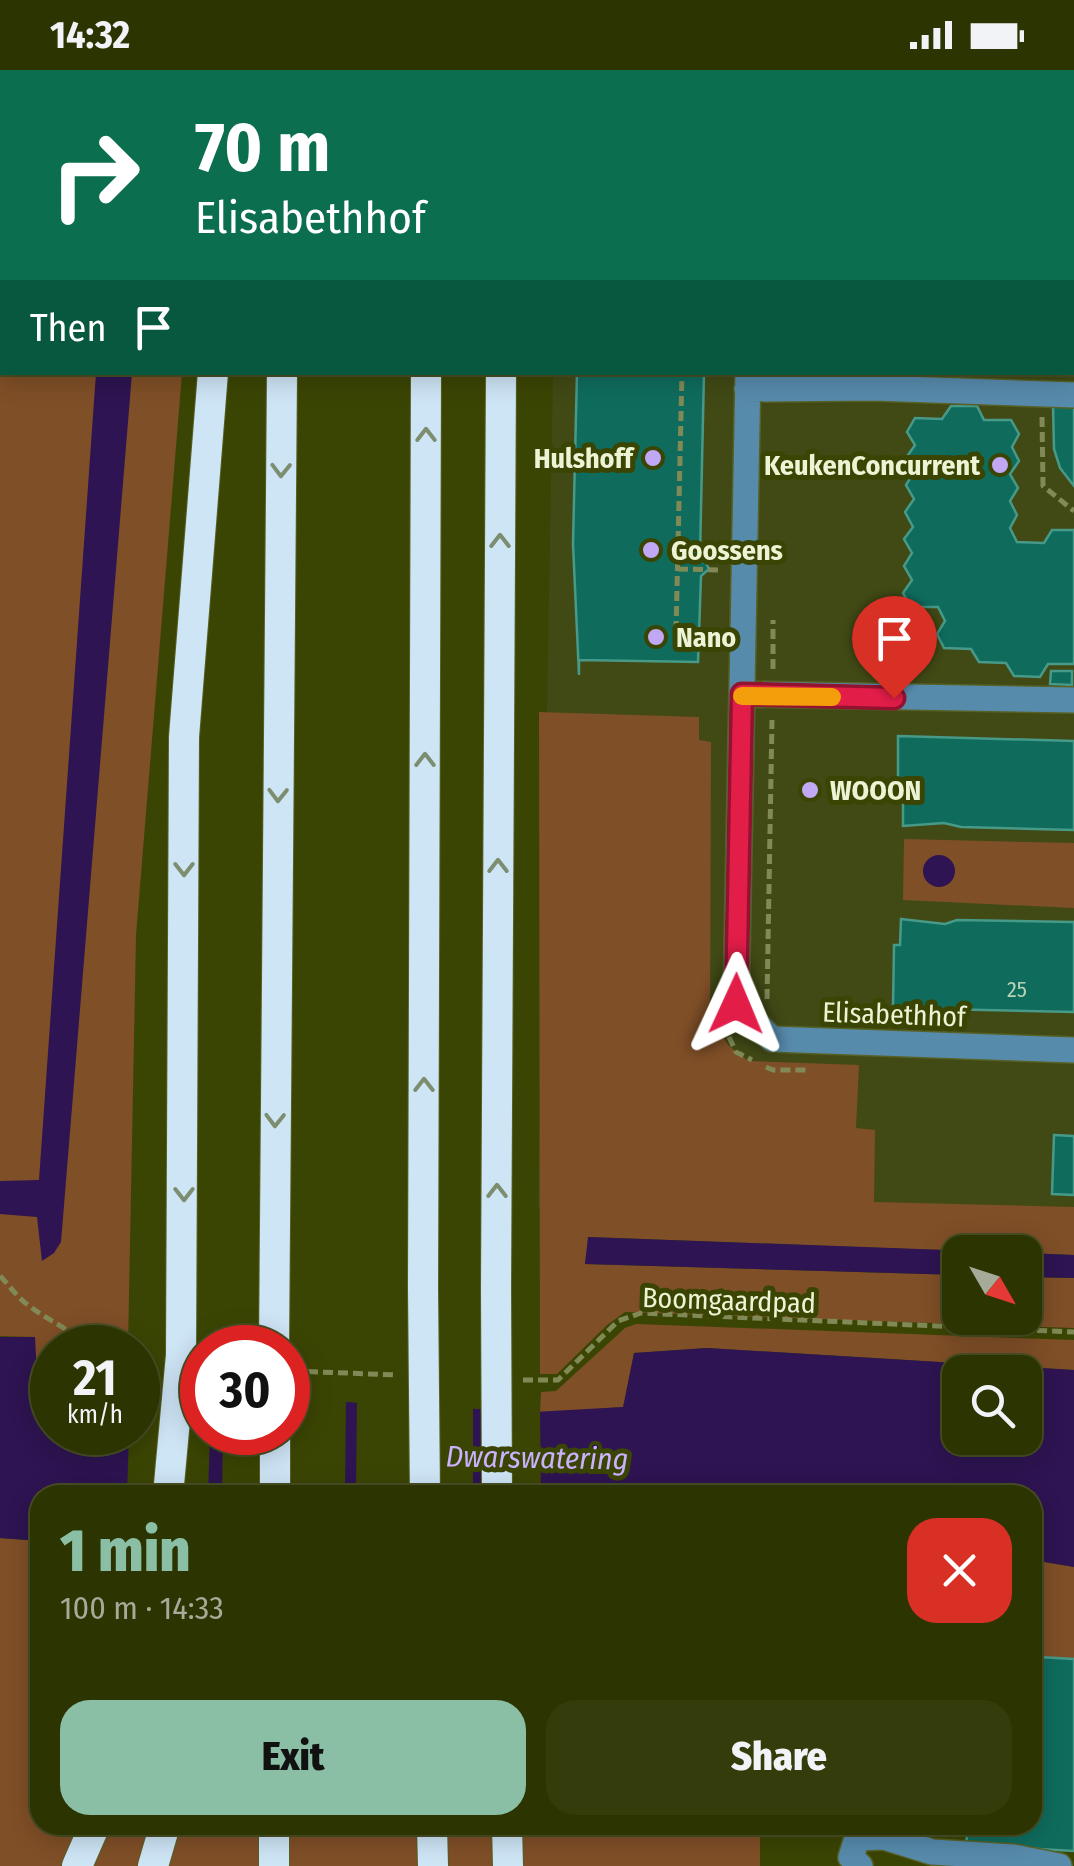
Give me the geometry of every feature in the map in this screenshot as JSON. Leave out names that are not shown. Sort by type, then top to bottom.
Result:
[{"type":"highway","points":[[182,1325],[184,737],[213,375]]},
{"type":"highway","points":[[274,1325],[282,375]]},
{"type":"highway","points":[[424,1485],[426,375]]},
{"type":"highway","points":[[497,1485],[501,375]]},
{"type":"highway","points":[[169,1485],[180,1365]]},
{"type":"highway","points":[[185,1455],[186,1485]]},
{"type":"highway","points":[[274,1455],[275,1485]]},
{"type":"highway","points":[[78,1866],[91,1835]]},
{"type":"highway","points":[[153,1866],[162,1835]]},
{"type":"highway","points":[[274,1835],[274,1866]]},
{"type":"highway","points":[[432,1835],[433,1866]]},
{"type":"highway","points":[[506,1835],[508,1866]]},
{"type":"street","points":[[748,381],[1074,395]]},
{"type":"street","name":"Elisabethhof","points":[[748,381],[736,1004],[772,1039],[1074,1050]]},
{"type":"street","points":[[742,694],[1074,700]]},
{"type":"street","points":[[860,1866],[851,1857],[858,1838],[884,1837],[932,1852],[1013,1857],[1059,1866]]},
{"type":"path","points":[[676,631],[682,375]]},
{"type":"path","points":[[1041,394],[1043,486],[1074,510]]},
{"type":"path","points":[[678,569],[721,570]]},
{"type":"path","points":[[767,1007],[773,618]]},
{"type":"path","points":[[728,1036],[736,1052],[774,1070],[812,1070]]},
{"type":"path","points":[[0,1276],[16,1295],[57,1325]]},
{"type":"path","name":"Boomgaardpad","points":[[508,1380],[558,1380],[618,1321],[641,1314],[1074,1332]]},
{"type":"path","points":[[310,1372],[412,1376]]},
{"type":"shaded area","points":[[0,375],[182,375],[136,935],[128,1325],[30,1325],[30,1337],[0,1336]]},
{"type":"shaded area","name":"WOOON","points":[[553,375],[1074,375],[1074,1246],[1042,1244],[1042,1235],[942,1237],[538,1208]]},
{"type":"shaded area","points":[[539,712],[699,717],[699,740],[711,742],[710,1017],[728,1045],[748,1061],[859,1065],[856,1128],[875,1130],[874,1202],[1074,1207],[1074,1255],[1042,1254],[1042,1235],[942,1235],[942,1250],[589,1237],[585,1264],[942,1274],[942,1323],[625,1312],[557,1374],[540,1374]]},
{"type":"shaded area","points":[[904,839],[1074,843],[1074,908],[903,900]]},
{"type":"shaded area","points":[[1042,1277],[1074,1278],[1074,1328],[1042,1327]]},
{"type":"shaded area","points":[[636,1324],[1074,1340],[1074,1370],[1042,1368],[1042,1355],[942,1355],[942,1362],[707,1348],[634,1353],[624,1407],[540,1413],[541,1392],[556,1391],[625,1328]]},
{"type":"shaded area","points":[[0,1538],[30,1540],[30,1835],[760,1835],[760,1866],[0,1866]]},
{"type":"shaded area","points":[[1042,1562],[1074,1567],[1074,1659],[1042,1657]]},
{"type":"water","points":[[96,375],[132,375],[61,1242],[42,1261],[37,1217],[0,1214],[0,1181],[39,1180]]},
{"type":"water","points":[[939,855],[951,859],[955,871],[951,883],[939,887],[927,883],[923,871],[927,859]]},
{"type":"water","points":[[588,1237],[942,1250],[942,1274],[585,1264]]},
{"type":"water","points":[[1042,1254],[1074,1255],[1074,1278],[1042,1277]]},
{"type":"water","name":"Dwarswatering","points":[[0,1337],[30,1337],[30,1455],[160,1455],[160,1432],[180,1432],[180,1455],[310,1455],[310,1400],[534,1412],[623,1407],[634,1353],[707,1348],[942,1362],[942,1455],[1042,1455],[1042,1368],[1074,1370],[1074,1567],[1042,1562],[1042,1485],[30,1485],[30,1540],[0,1538]]},
{"type":"pier","points":[[160,1388],[180,1389],[180,1455],[209,1455],[208,1485],[127,1485],[128,1455],[160,1455]]},
{"type":"pier","points":[[310,1395],[346,1397],[345,1485],[222,1485],[223,1455],[310,1455]]},
{"type":"pier","points":[[357,1398],[473,1404],[473,1485],[356,1485]]},
{"type":"pier","points":[[482,1404],[540,1407],[541,1485],[482,1485]]},
{"type":"building","points":[[577,375],[704,375],[700,555],[709,569],[701,576],[698,662],[579,660],[579,675],[573,544]]},
{"type":"building","points":[[1053,405],[1074,405],[1074,486],[1060,468],[1054,449]]},
{"type":"building","points":[[951,406],[977,406],[984,420],[1011,420],[1019,434],[1012,447],[1019,461],[1010,474],[1018,488],[1010,501],[1017,515],[1010,528],[1017,542],[1044,543],[1052,530],[1074,530],[1074,664],[1048,664],[1040,677],[1014,676],[1006,663],[979,662],[971,649],[944,648],[937,634],[945,621],[938,607],[911,607],[903,593],[912,580],[904,566],[912,553],[904,539],[913,527],[905,512],[914,499],[906,485],[914,472],[906,458],[915,445],[907,432],[915,418],[942,419]]},
{"type":"building","points":[[1051,671],[1072,671],[1072,685],[1050,684]]},
{"type":"building","points":[[898,736],[1074,741],[1074,830],[961,827],[944,823],[903,826],[903,800],[898,800]]},
{"type":"building","points":[[901,919],[945,924],[957,920],[1074,922],[1074,1012],[893,1008],[894,945],[900,945]]},
{"type":"building","points":[[1054,1135],[1074,1136],[1074,1195],[1052,1194]]},
{"type":"building","points":[[1042,1657],[1074,1659],[1074,1851],[966,1845],[967,1835],[1042,1835]]},
{"type":"slow traffic","points":[[742,696],[832,697]]},
{"type":"place","name":"Hulshoff","points":[[653,458]]},
{"type":"place","name":"KeukenConcurrent","points":[[1000,465]]},
{"type":"place","name":"Goossens","points":[[651,550]]},
{"type":"place","name":"Nano","points":[[656,637]]},
{"type":"place","name":"WOOON","points":[[810,790]]},
{"type":"route","points":[[736,1004],[742,694],[894,698]]}]
